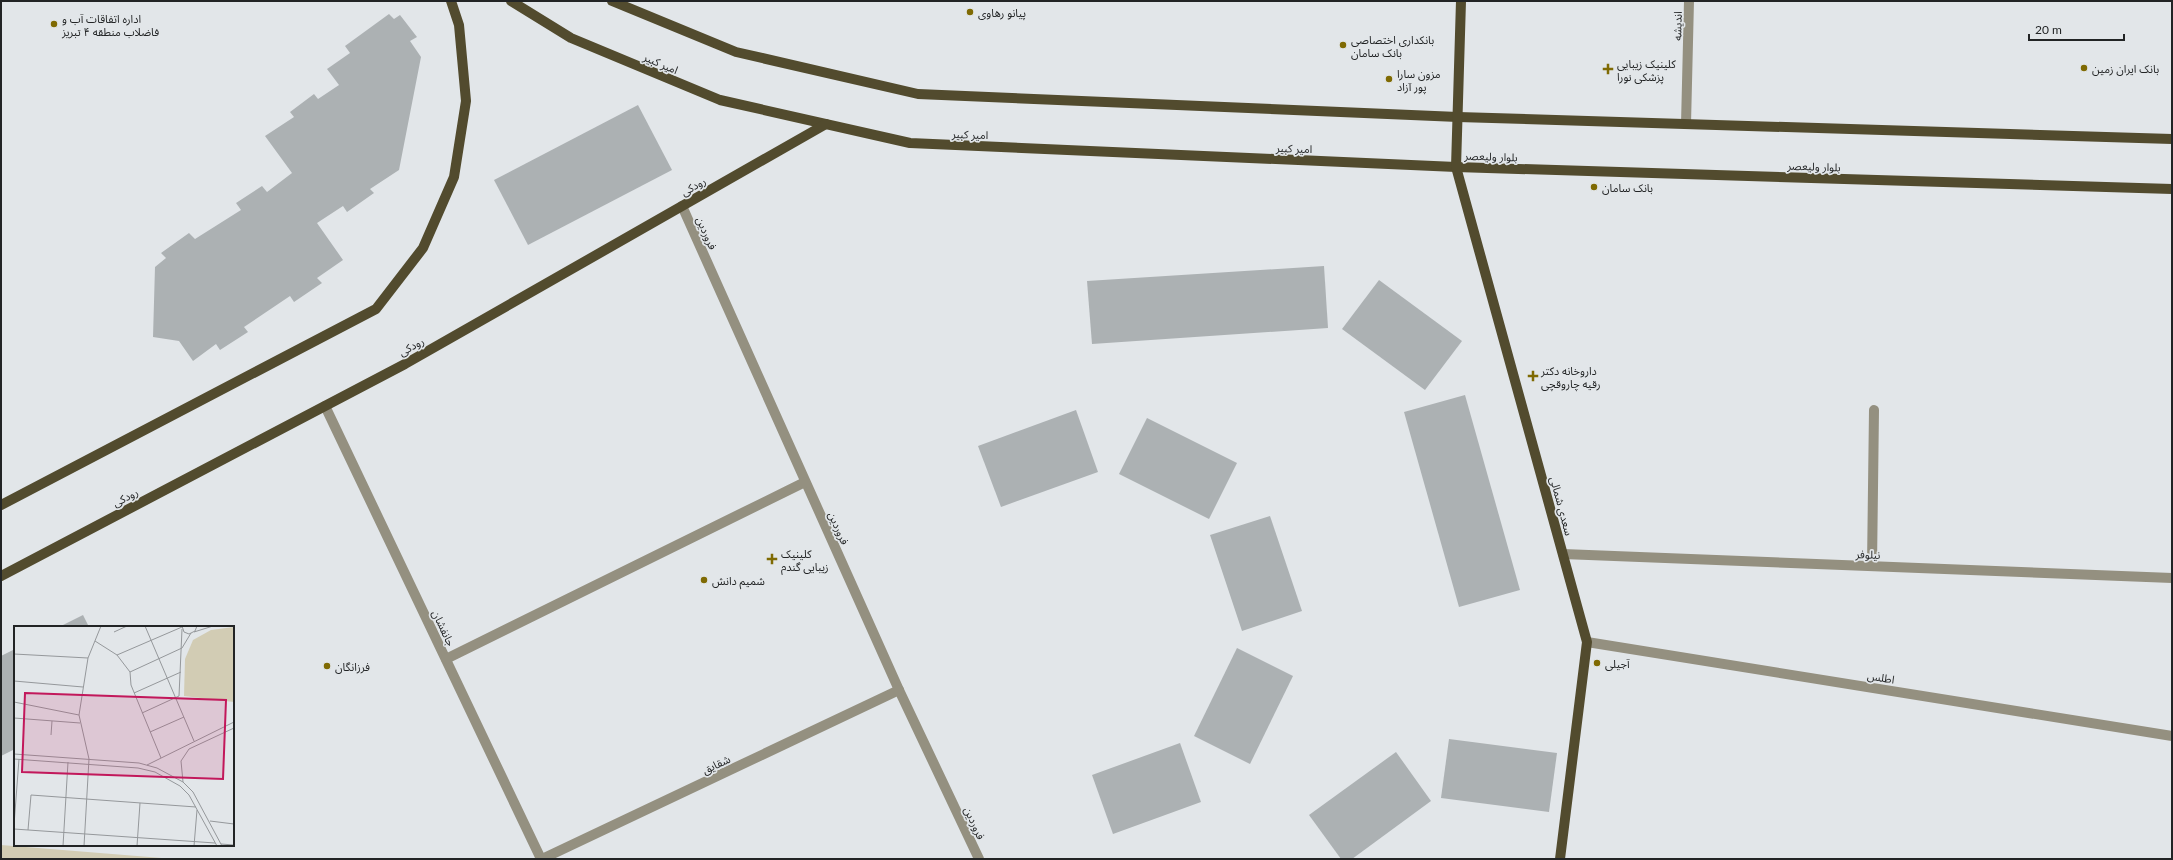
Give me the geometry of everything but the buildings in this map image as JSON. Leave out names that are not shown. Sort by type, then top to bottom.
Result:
[{"type":"main road","points":[[1,505],[376,309],[423,248],[454,177],[466,101],[459,25],[451,1]]},
{"type":"main road","name":"امیر کبیر","points":[[511,1],[571,38],[720,100],[910,143],[1456,167]]},
{"type":"main road","points":[[612,1],[736,52],[918,94],[1458,117],[2172,139]]},
{"type":"main road","name":"سعدى شمالى","points":[[1461,1],[1456,167],[1587,642],[1560,859]]},
{"type":"main road","name":"رودکى","points":[[1,576],[405,364],[826,124]]},
{"type":"main road","name":"بلوار ولیعصر","points":[[1456,167],[2172,189]]},
{"type":"street","name":"اندیشه","points":[[1686,124],[1689,1]]},
{"type":"street","name":"فروردین","points":[[682,206],[899,690],[978,859]]},
{"type":"street","name":"جانفشان","points":[[325,406],[542,859]]},
{"type":"street","points":[[1872,566],[1874,410]]},
{"type":"street","points":[[446,659],[805,482]]},
{"type":"street","name":"نیلوفر","points":[[1563,554],[2172,578]]},
{"type":"street","name":"اطلس","points":[[1587,642],[2172,736]]},
{"type":"street","name":"شقایق","points":[[542,859],[899,690]]},
{"type":"shaded area","points":[[1,845],[174,859],[1,859]]},
{"type":"place","name":"پیانو رهاوی","points":[[970,12]]},
{"type":"place","name":"اداره اتفاقات آب و فاضلاب منطقه ۴ تبریز","points":[[54,24]]},
{"type":"place","name":"بانکداری اختصاصی بانک سامان","points":[[1343,45]]},
{"type":"place","name":"بانک ایران زمین","points":[[2084,68]]},
{"type":"place","name":"کلینیک زیبایی پزشکی نورا","points":[[1608,69]]},
{"type":"place","name":"مزون سارا پور آزاد","points":[[1389,79]]},
{"type":"place","name":"بانک سامان","points":[[1594,187]]},
{"type":"place","name":"داروخانه دکتر رقیه چاروقچی","points":[[1533,376]]},
{"type":"place","name":"کلینیک زیبایی گندم","points":[[772,559]]},
{"type":"place","name":"شمیم دانش","points":[[704,580]]},
{"type":"place","name":"آجیلی","points":[[1597,663]]},
{"type":"place","name":"فرزانگان","points":[[327,666]]}]
